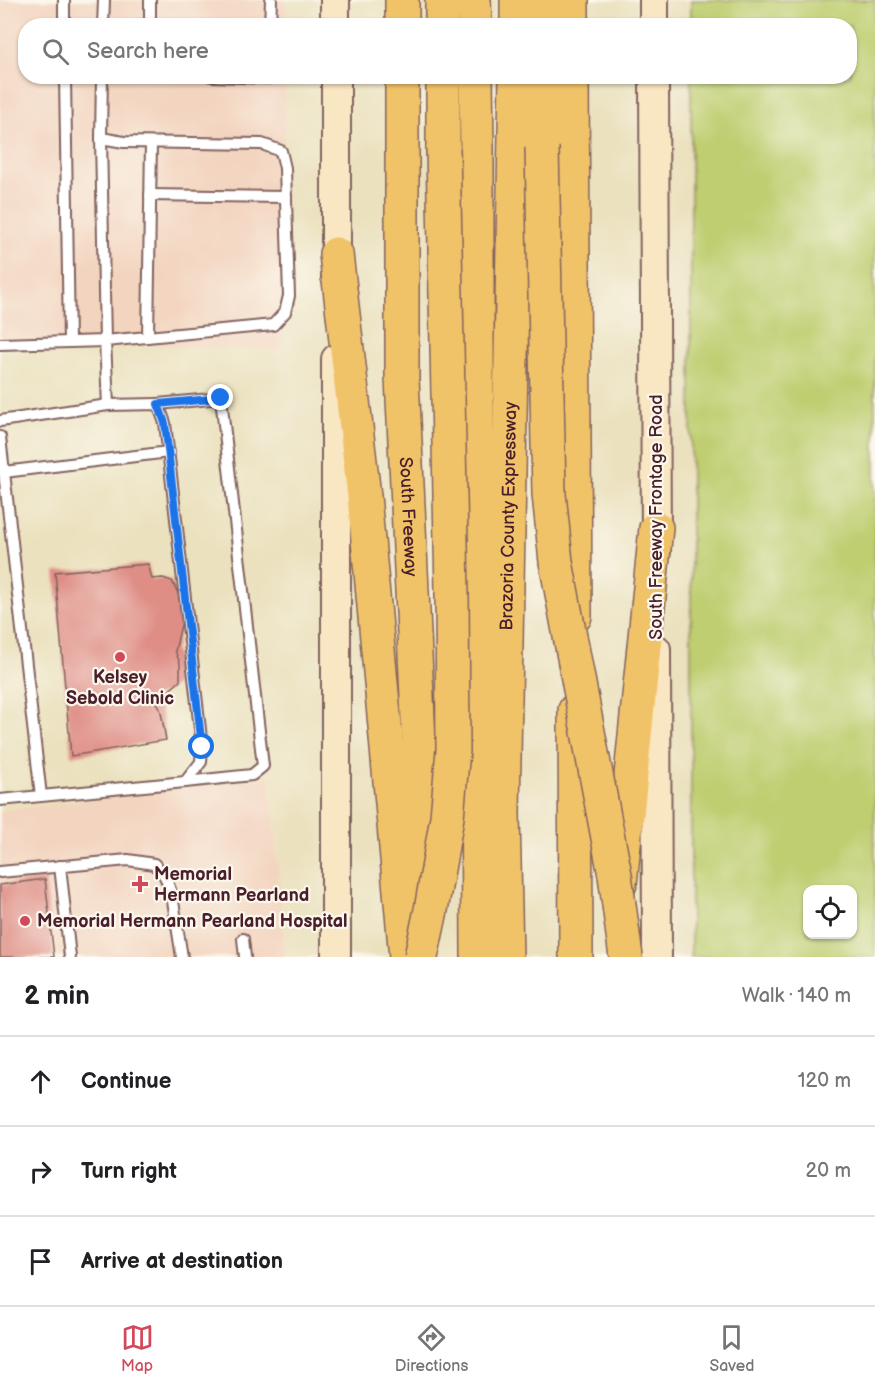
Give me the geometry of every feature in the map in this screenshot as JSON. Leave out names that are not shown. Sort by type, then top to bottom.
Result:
[{"type":"highway","points":[[402,0],[402,18]]},
{"type":"highway","points":[[442,0],[442,18]]},
{"type":"highway","points":[[474,0],[474,18]]},
{"type":"highway","points":[[516,18],[517,0]]},
{"type":"highway","points":[[541,0],[542,18]]},
{"type":"highway","points":[[572,0],[572,18]]},
{"type":"highway","name":"South Freeway","points":[[402,84],[402,378],[425,867],[422,957]]},
{"type":"highway","points":[[422,957],[447,817],[453,750],[443,84]]},
{"type":"highway","name":"Brazoria County Expressway","points":[[476,84],[478,957]]},
{"type":"highway","name":"Brazoria County Expressway","points":[[506,957],[503,813],[516,84]]},
{"type":"highway","points":[[542,84],[549,494],[556,562],[615,875],[626,957]]},
{"type":"highway","points":[[572,84],[576,957]]},
{"type":"highway","points":[[336,254],[364,496],[406,957]]},
{"type":"highway","points":[[613,957],[656,528]]},
{"type":"main road","points":[[335,0],[335,18]]},
{"type":"main road","points":[[654,0],[654,18]]},
{"type":"main road","points":[[336,84],[336,957]]},
{"type":"main road","name":"South Freeway Frontage Road","points":[[654,84],[657,957]]},
{"type":"lane","points":[[64,0],[64,18]]},
{"type":"lane","points":[[103,18],[104,0]]},
{"type":"lane","points":[[150,0],[150,18]]},
{"type":"lane","points":[[270,18],[271,0]]},
{"type":"lane","points":[[65,84],[69,342]]},
{"type":"lane","points":[[102,84],[101,138],[108,405]]},
{"type":"lane","points":[[0,344],[105,341],[273,325],[285,312],[289,296],[285,168],[281,151],[262,144],[124,142],[101,138]]},
{"type":"lane","points":[[148,337],[151,143]]},
{"type":"lane","points":[[150,195],[286,197]]},
{"type":"lane","points":[[0,421],[108,405],[158,404],[221,398],[263,766],[252,775],[0,800]]},
{"type":"lane","points":[[158,404],[165,423],[169,452],[202,747],[201,762],[185,782]]},
{"type":"lane","points":[[0,437],[41,796]]},
{"type":"lane","points":[[4,472],[169,452]]},
{"type":"lane","points":[[0,872],[128,860],[154,864],[165,876],[172,895],[182,957]]},
{"type":"lane","points":[[60,866],[70,957]]},
{"type":"lane","points":[[243,939],[245,957]]},
{"type":"shaded area","points":[[0,0],[286,0],[286,18],[18,18],[18,84],[285,84],[282,350],[0,339]]},
{"type":"shaded area","name":"Memorial Hermann Pearland","points":[[270,777],[285,957],[0,957],[0,811]]},
{"type":"green space","points":[[691,0],[875,0],[875,957],[691,957],[691,84],[857,84],[857,18],[691,18]]},
{"type":"building","name":"Kelsey Sebold Clinic","points":[[148,564],[152,579],[163,578],[172,581],[185,608],[175,651],[180,663],[180,681],[167,692],[155,697],[161,712],[166,740],[71,756],[55,572]]},
{"type":"building","name":"Memorial Hermann Pearland Hospital","points":[[45,879],[54,957],[0,957],[0,885]]},
{"type":"place","name":"Kelsey Sebold Clinic","points":[[120,657]]},
{"type":"place","name":"Memorial Hermann Pearland","points":[[140,884]]},
{"type":"place","name":"Memorial Hermann Pearland Hospital","points":[[25,921]]},
{"type":"route","points":[[202,747],[165,423],[158,404],[221,398]]}]
